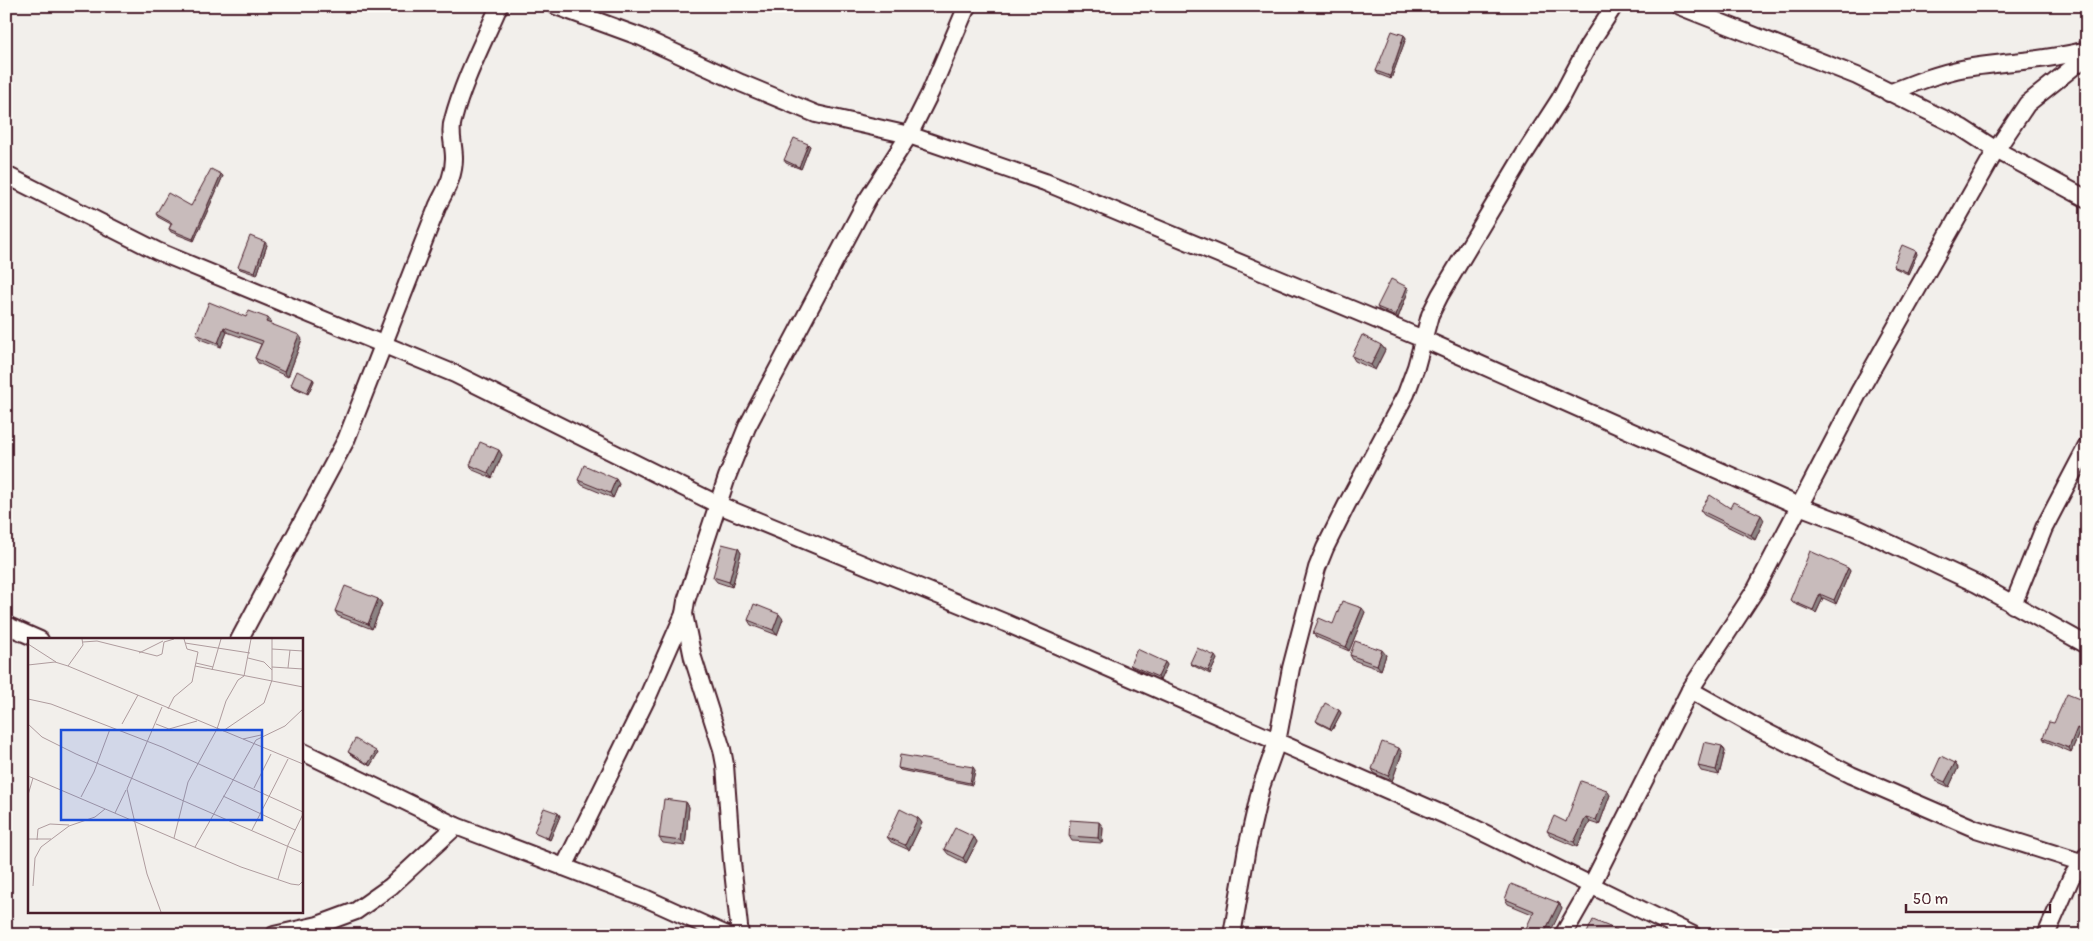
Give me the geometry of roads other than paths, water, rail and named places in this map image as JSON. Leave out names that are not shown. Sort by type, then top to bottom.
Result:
[{"type":"street","points":[[240,638],[346,440],[438,204],[449,186],[454,158],[451,129],[453,119],[462,92],[499,6]]},
{"type":"street","points":[[556,6],[641,38],[816,114],[909,135],[1045,182],[1423,339],[1799,506],[1857,528],[1977,584],[2087,645]]},
{"type":"street","points":[[564,868],[648,696],[684,614],[727,477],[747,427],[867,200],[909,135],[930,93],[967,6]]},
{"type":"street","points":[[1232,935],[1247,848],[1259,795],[1277,742],[1291,668],[1317,568],[1325,548],[1406,394],[1416,367],[1430,315],[1460,260],[1560,99],[1588,46],[1614,6]]},
{"type":"street","points":[[1684,7],[1857,76],[1962,128],[1996,150],[2087,199]]},
{"type":"street","points":[[1889,93],[1963,68],[2050,58],[2087,50]]},
{"type":"street","points":[[1563,935],[1591,886],[1690,690],[1756,589],[1858,392],[1996,150],[2027,104],[2087,56]]},
{"type":"street","points":[[6,175],[158,250],[455,374],[719,505],[1006,623],[1472,827],[1693,935]]},
{"type":"street","points":[[2013,605],[2044,528],[2087,446]]},
{"type":"street","points":[[684,614],[692,658],[722,748],[725,765],[733,879],[740,935]]},
{"type":"street","points":[[6,625],[35,638]]},
{"type":"street","points":[[1690,690],[1758,728],[1851,774],[1967,826],[2085,860],[2071,878],[2046,935]]},
{"type":"street","points":[[302,751],[456,826],[645,898],[727,935]]},
{"type":"street","points":[[274,935],[318,924],[356,910],[390,887],[456,826]]}]
